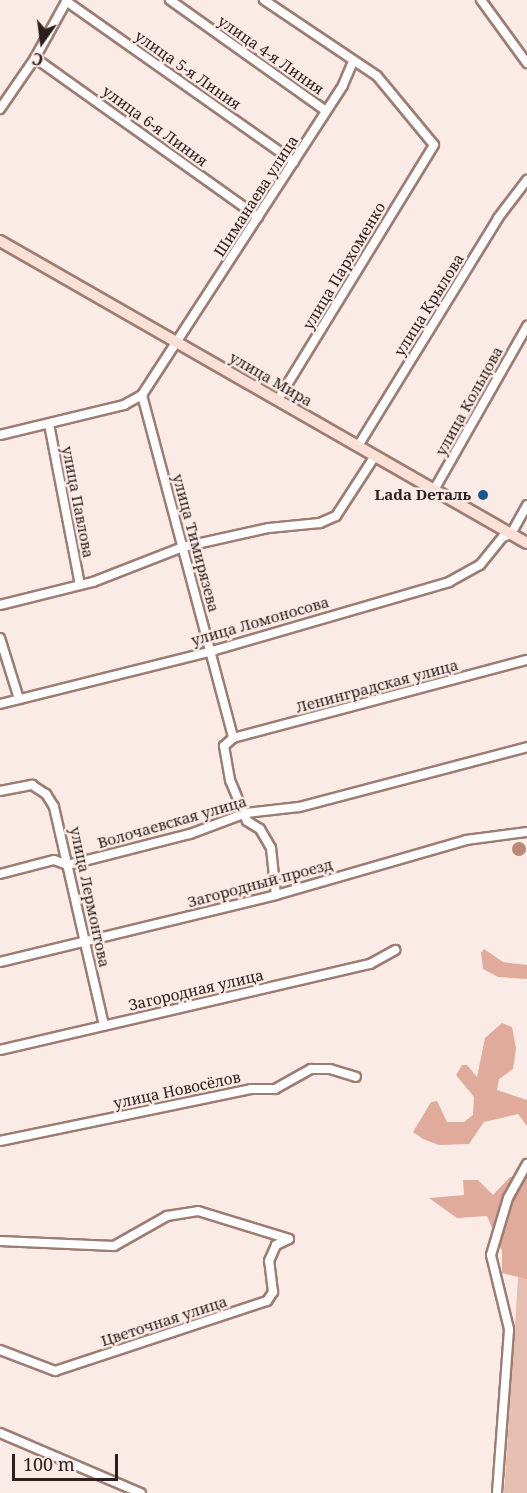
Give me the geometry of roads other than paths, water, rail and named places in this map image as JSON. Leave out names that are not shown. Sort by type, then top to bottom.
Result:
[{"type":"main road","name":"улица Мира","points":[[0,241],[527,543]]},
{"type":"street","name":"улица 4-я Линия","points":[[170,0],[326,111]]},
{"type":"street","points":[[264,0],[353,61]]},
{"type":"street","points":[[481,0],[527,63]]},
{"type":"street","points":[[0,109],[35,58],[66,1]]},
{"type":"street","name":"улица 5-я Линия","points":[[66,1],[294,162]]},
{"type":"street","name":"улица 6-я Линия","points":[[35,58],[258,217]]},
{"type":"street","name":"Шиманаева улица","points":[[142,395],[294,162],[326,111],[353,61]]},
{"type":"street","name":"улица Пархоменко","points":[[278,400],[434,145],[377,75],[353,61]]},
{"type":"street","name":"улица Крылова","points":[[358,446],[498,218],[527,180]]},
{"type":"street","name":"улица Кольцова","points":[[434,490],[527,326]]},
{"type":"street","points":[[0,435],[124,405],[142,395]]},
{"type":"street","name":"улица Тимирязева","points":[[142,395],[212,651],[233,738],[224,746],[230,780],[246,813],[247,821],[260,829],[271,848],[276,895]]},
{"type":"street","name":"улица Павлова","points":[[49,424],[80,585]]},
{"type":"street","points":[[0,605],[80,585],[183,546],[269,528],[320,523],[336,516],[375,456]]},
{"type":"street","name":"улица Ломоносова","points":[[0,704],[212,651],[449,582],[480,565],[503,537],[511,534],[527,505]]},
{"type":"street","points":[[0,638],[19,699]]},
{"type":"street","name":"Ленинградская улица","points":[[233,738],[527,660]]},
{"type":"street","name":"Волочаевская улица","points":[[0,874],[54,860],[68,865],[190,834],[246,813],[299,807],[527,747]]},
{"type":"street","name":"улица Лермонтова","points":[[0,791],[32,784],[46,794],[54,807],[87,940],[86,954],[104,1025]]},
{"type":"street","name":"Загородный проезд","points":[[0,962],[276,895],[466,840],[527,832]]},
{"type":"street","name":"Загородная улица","points":[[0,1050],[370,964],[394,950]]},
{"type":"street","name":"улица Новосёлов","points":[[0,1142],[250,1089],[275,1089],[311,1069],[330,1069],[356,1077]]},
{"type":"street","points":[[497,1493],[509,1329],[490,1255],[508,1198],[527,1164]]},
{"type":"street","name":"Цветочная улица","points":[[0,1241],[114,1246],[167,1216],[198,1212],[289,1239],[276,1245],[269,1262],[273,1292],[267,1301],[55,1371],[0,1350]]},
{"type":"street","points":[[0,1433],[141,1493]]},
{"type":"place","name":"Lada Dеталь","points":[[483,495]]}]
